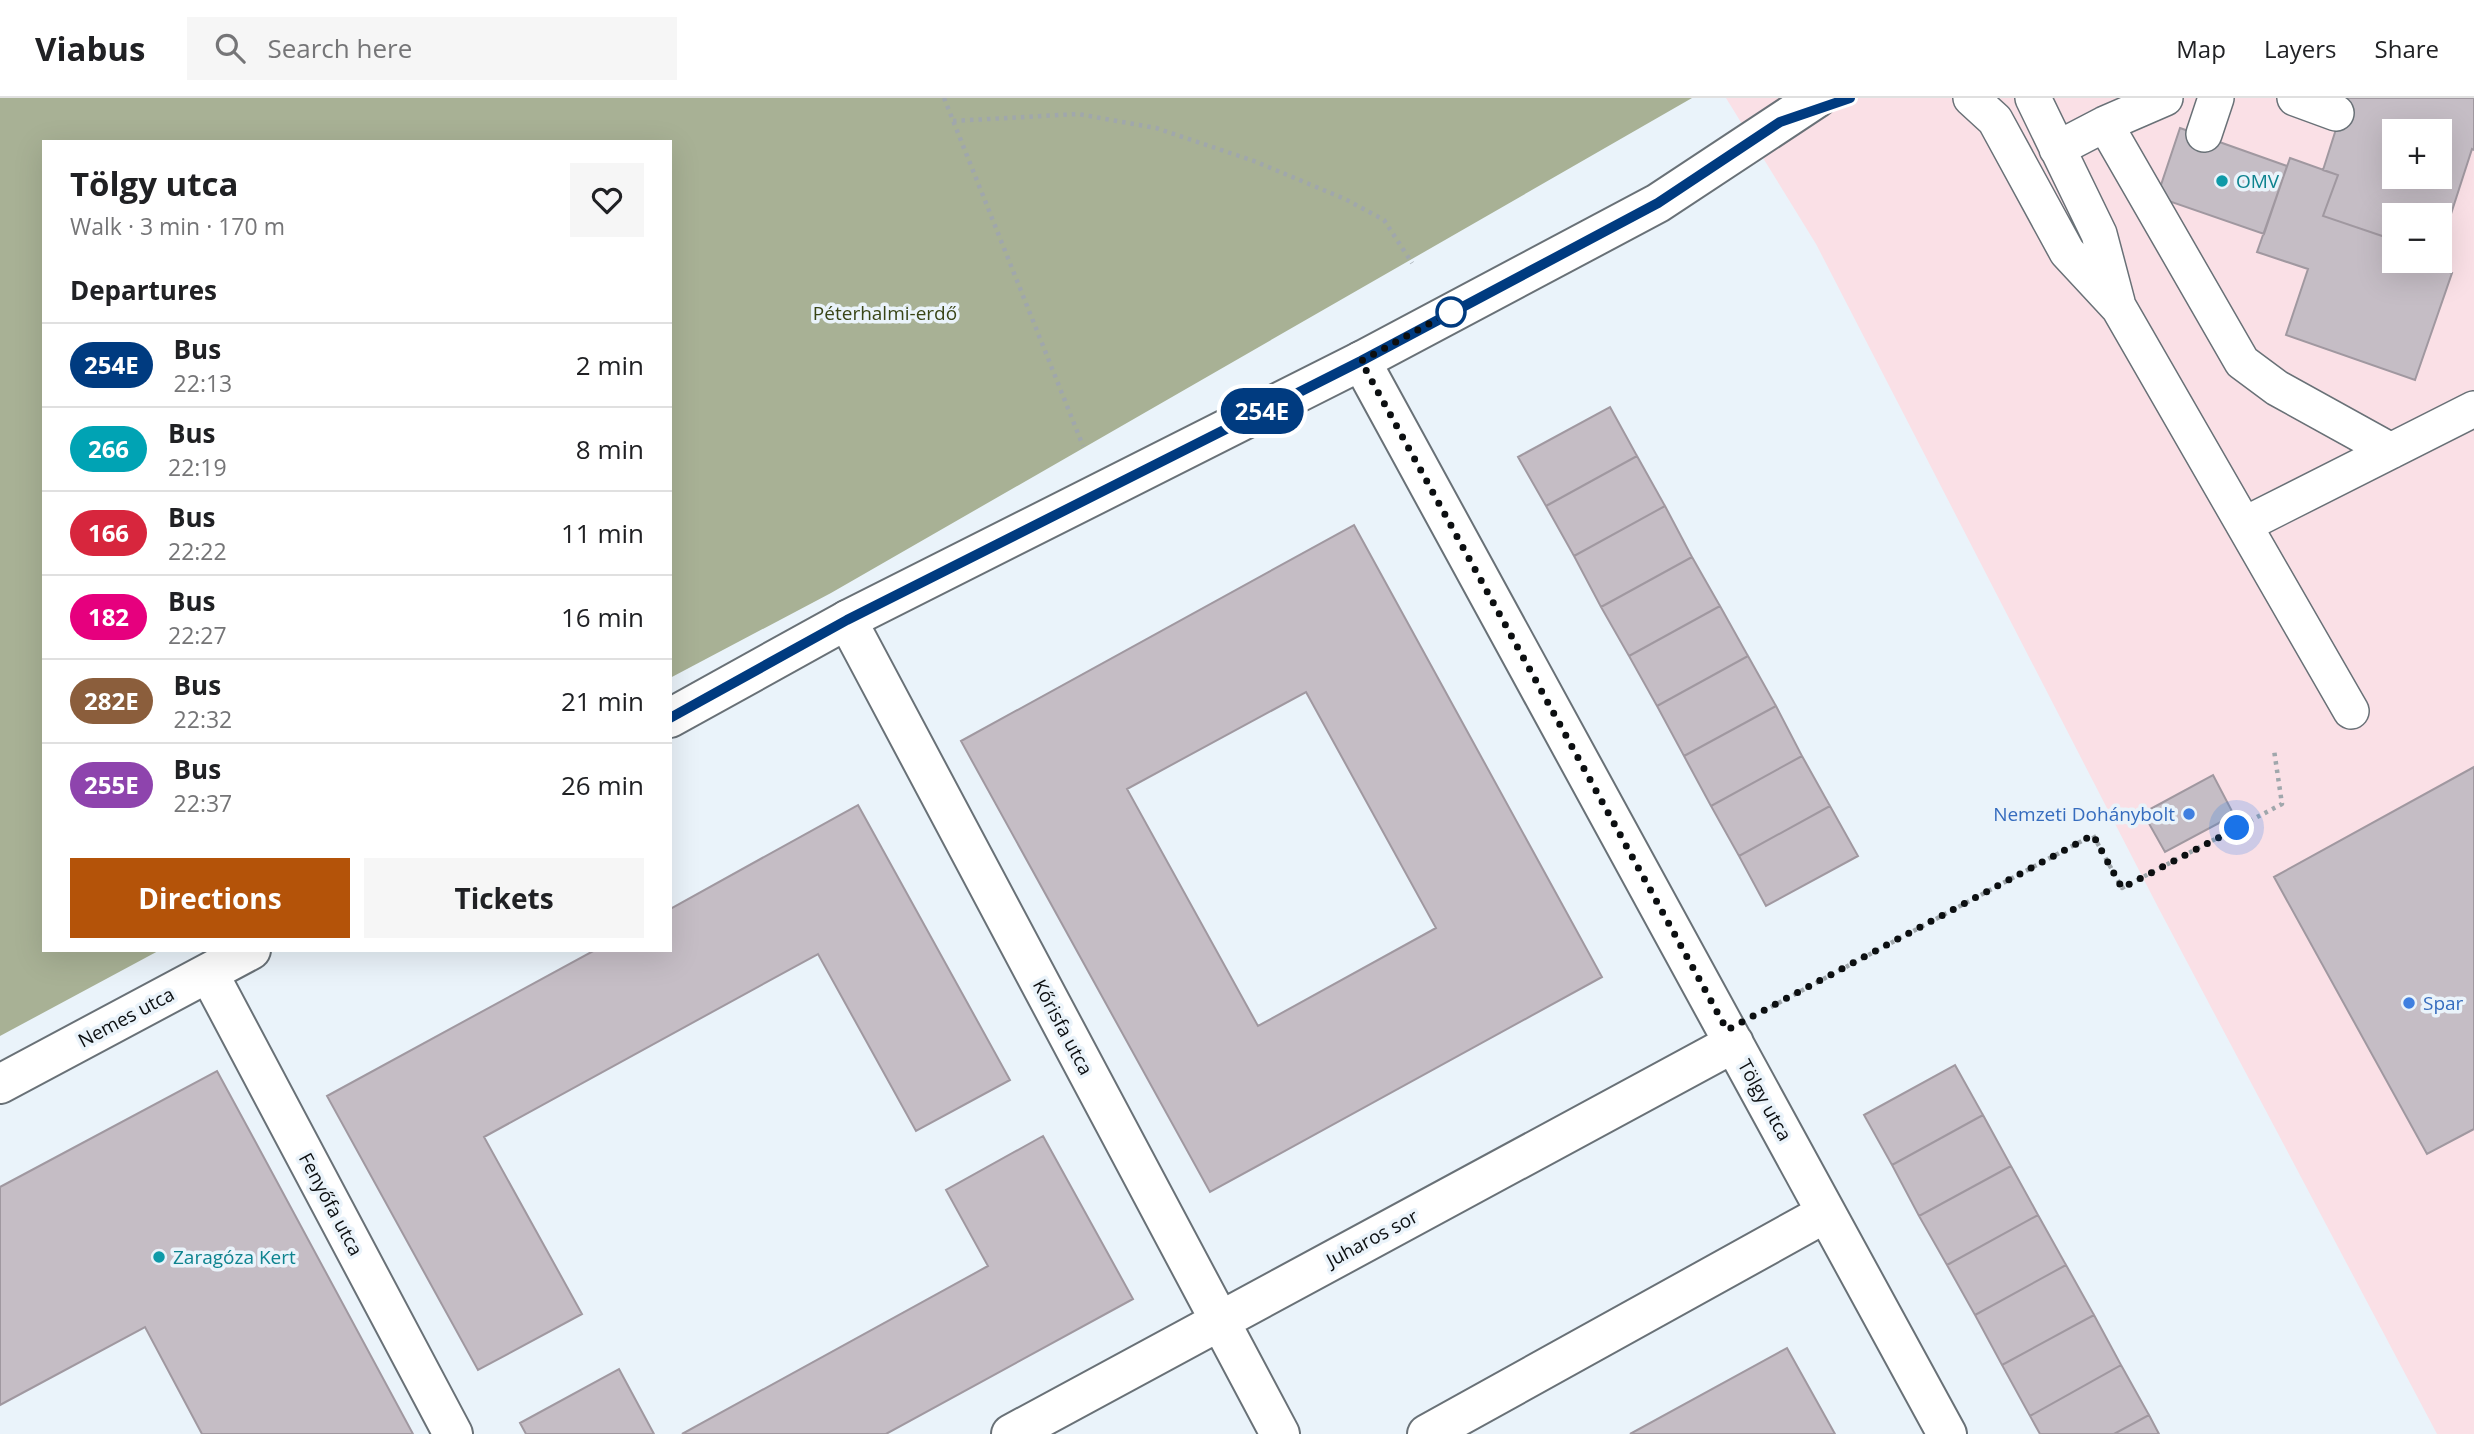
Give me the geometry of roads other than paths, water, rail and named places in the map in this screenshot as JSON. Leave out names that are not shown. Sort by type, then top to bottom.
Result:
[{"type":"street","points":[[672,717],[847,620],[1361,361],[1658,203],[1817,98]]},
{"type":"street","points":[[1780,122],[1850,98]]},
{"type":"street","name":"Tölgy utca","points":[[1361,361],[1947,1434]]},
{"type":"street","name":"Kőrisfa utca","points":[[847,620],[1280,1434]]},
{"type":"street","name":"Nemes utca","points":[[0,1084],[248,952]]},
{"type":"street","name":"Fenyőfa utca","points":[[209,974],[453,1434]]},
{"type":"street","name":"Juharos sor","points":[[1011,1434],[1730,1037]]},
{"type":"street","points":[[1427,1434],[1826,1213]]},
{"type":"lane","points":[[1971,98],[1995,120],[2067,252],[2119,309],[2351,711]]},
{"type":"lane","points":[[2033,98],[2099,234],[2119,309]]},
{"type":"lane","points":[[2057,149],[2105,124],[2165,98]]},
{"type":"lane","points":[[2204,134],[2216,98]]},
{"type":"lane","points":[[2295,98],[2336,113]]},
{"type":"lane","points":[[2105,124],[2176,223],[2242,362],[2277,388],[2391,451]]},
{"type":"lane","points":[[2244,525],[2474,409]]},
{"type":"place","name":"OMV","points":[[2222,181]]},
{"type":"place","name":"Nemzeti Dohánybolt","points":[[2189,814]]},
{"type":"place","name":"Spar","points":[[2409,1003]]},
{"type":"place","name":"Zaragóza Kert","points":[[159,1257]]},
{"type":"park label","name":"Péterhalmi-erdő","points":[[885,313]]}]
